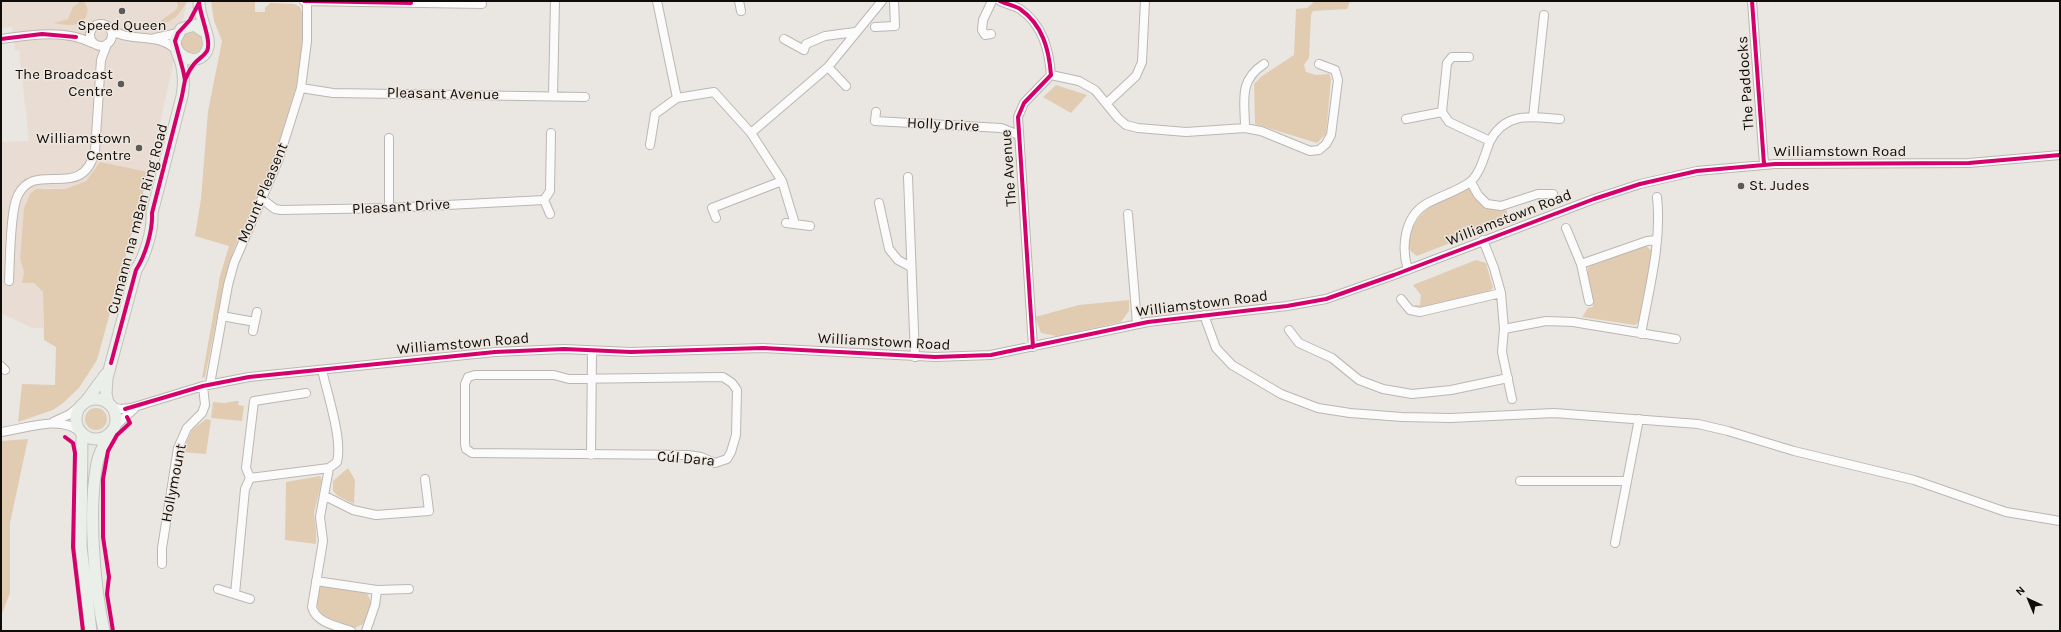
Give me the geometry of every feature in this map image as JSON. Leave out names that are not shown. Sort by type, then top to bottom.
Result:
[{"type":"main road","points":[[199,2],[200,14],[209,46],[203,56],[189,60],[177,51],[175,41],[179,31],[190,20],[199,2]]},
{"type":"main road","points":[[179,31],[194,25],[206,33]]},
{"type":"main road","name":"Cumann na mBan Ring Road","points":[[177,51],[182,64],[185,80]]},
{"type":"main road","name":"Cumann na mBan Ring Road","points":[[110,405],[106,390],[111,363],[136,270],[141,263],[150,229],[152,213],[185,80],[194,65],[203,56]]},
{"type":"main road","name":"Cumann na mBan Ring Road","points":[[84,403],[101,382],[111,363]]},
{"type":"main road","points":[[91,631],[82,567],[80,433],[76,426],[76,414],[84,403],[98,399],[110,405],[116,420],[97,463],[94,516],[98,591],[104,631]]},
{"type":"main road","points":[[80,433],[95,440],[112,430]]},
{"type":"street","points":[[304,1],[482,4]]},
{"type":"street","name":"Mount Pleasent","points":[[206,385],[234,263],[286,141],[301,88],[306,48],[307,1]]},
{"type":"street","points":[[553,96],[555,1]]},
{"type":"street","points":[[657,1],[677,98]]},
{"type":"street","points":[[739,1],[741,11]]},
{"type":"street","points":[[751,133],[828,67],[855,32],[882,1]]},
{"type":"street","points":[[875,27],[895,26],[894,1]]},
{"type":"street","points":[[990,34],[985,35],[982,30],[983,20],[992,1]]},
{"type":"street","points":[[1000,1],[1020,9],[1037,26],[1049,51],[1052,76],[1079,82],[1095,90],[1108,103],[1118,118],[1126,125],[1138,128],[1186,132],[1245,128],[1261,131],[1310,151],[1319,150],[1326,144],[1331,135],[1338,80],[1334,70],[1319,64]]},
{"type":"street","points":[[1108,103],[1136,76],[1142,62],[1145,1]]},
{"type":"street","name":"The Paddocks","points":[[1752,1],[1764,164]]},
{"type":"street","points":[[1533,117],[1544,15]]},
{"type":"street","points":[[76,37],[101,24],[125,36],[154,38],[171,45],[177,51]]},
{"type":"street","points":[[9,281],[14,206],[22,188],[36,180],[78,177],[88,170],[93,161],[95,151],[101,60],[111,37],[110,29]]},
{"type":"street","points":[[91,30],[90,37],[101,60]]},
{"type":"street","points":[[154,38],[179,31]]},
{"type":"street","points":[[784,39],[804,50],[806,44],[825,36],[855,32]]},
{"type":"street","points":[[1,39],[42,34],[76,37],[101,46],[125,36]]},
{"type":"street","points":[[1469,57],[1452,57],[1447,63],[1442,112],[1449,122],[1490,141]]},
{"type":"street","points":[[1245,128],[1245,83],[1254,71],[1264,64]]},
{"type":"street","points":[[828,67],[846,86]]},
{"type":"street","name":"The Avenue","points":[[1033,347],[1018,117],[1024,102],[1052,76]]},
{"type":"street","name":"Pleasant Avenue","points":[[301,88],[333,93],[585,97]]},
{"type":"street","points":[[650,145],[655,114],[677,98],[714,92],[751,133],[782,181],[795,224]]},
{"type":"street","name":"Holly Drive","points":[[876,112],[874,121],[1001,128],[1019,135]]},
{"type":"street","points":[[1406,119],[1442,112]]},
{"type":"street","points":[[1408,270],[1404,256],[1405,237],[1413,216],[1425,205],[1471,182],[1479,170],[1490,141],[1497,128],[1507,121],[1519,118],[1533,117],[1560,119]]},
{"type":"street","points":[[550,214],[544,200],[550,191],[551,133]]},
{"type":"street","points":[[389,138],[389,208]]},
{"type":"street","name":"Williamstown Road","points":[[110,405],[125,410],[206,385],[249,377],[495,352],[544,350],[632,352],[763,348],[915,357],[972,357],[1033,347],[1136,324],[1311,302],[1352,290],[1408,270],[1583,202],[1640,184],[1708,169],[1764,164],[1956,163],[2060,155]]},
{"type":"street","points":[[908,176],[915,357]]},
{"type":"street","points":[[716,218],[712,208],[782,181]]},
{"type":"street","points":[[1471,182],[1478,195],[1487,204],[1501,206],[1538,194],[1553,194]]},
{"type":"street","points":[[1641,334],[1657,240],[1659,217],[1657,197]]},
{"type":"street","name":"Pleasant Drive","points":[[262,199],[275,209],[282,210],[389,208],[544,200]]},
{"type":"street","points":[[879,203],[889,249],[898,260],[911,267]]},
{"type":"street","points":[[1128,214],[1136,324]]},
{"type":"street","points":[[786,223],[810,226]]},
{"type":"street","points":[[1566,228],[1581,264],[1589,301]]},
{"type":"street","points":[[1483,240],[1494,268],[1501,293],[1504,330],[1502,352],[1512,398]]},
{"type":"street","points":[[1581,264],[1647,241],[1657,240]]},
{"type":"street","points":[[1401,299],[1410,310],[1420,312],[1501,293]]},
{"type":"street","points":[[253,331],[257,312]]},
{"type":"street","points":[[1204,315],[1216,348],[1232,365],[1281,394],[1318,408],[1350,413],[1410,418],[1451,418],[1554,413],[1686,422],[1719,428],[1787,449],[1914,480],[1996,510],[2060,521]]},
{"type":"street","points":[[222,316],[255,322]]},
{"type":"street","points":[[1504,330],[1546,321],[1573,322],[1676,339]]},
{"type":"street","points":[[1289,330],[1299,343],[1332,358],[1348,373],[1359,380],[1383,389],[1412,394],[1450,390],[1508,378]]},
{"type":"street","points":[[591,455],[592,351]]},
{"type":"street","points":[[250,478],[329,468],[337,462],[339,456],[337,434],[322,370]]},
{"type":"street","name":"Cúl Dara","points":[[475,375],[554,375],[569,379],[592,379],[723,377],[732,383],[737,390],[736,435],[731,452],[727,459],[722,462],[715,463],[701,457],[688,456],[480,454],[468,452],[465,444],[465,384],[468,377],[475,375]]},
{"type":"street","name":"Hollymount","points":[[162,564],[162,548],[178,448],[187,428],[202,413],[205,404],[206,385]]},
{"type":"street","points":[[235,594],[245,489],[250,478],[246,468],[254,401],[306,393]]},
{"type":"street","points":[[44,425],[64,418],[84,403]]},
{"type":"street","name":"Williamstown Road","points":[[112,430],[126,414],[140,405]]},
{"type":"street","points":[[1615,543],[1639,419]]},
{"type":"street","points":[[1,432],[44,425],[67,425],[80,433]]},
{"type":"street","points":[[329,468],[320,517],[323,541],[312,607],[313,612],[321,620],[351,631]]},
{"type":"street","points":[[325,496],[353,510],[376,515],[428,511],[425,479]]},
{"type":"street","points":[[1520,481],[1627,481]]},
{"type":"street","points":[[316,581],[377,590],[409,589]]},
{"type":"street","points":[[218,589],[250,599]]},
{"type":"street","points":[[366,631],[375,605],[377,590]]},
{"type":"shaded area","points":[[1,1],[187,1],[149,172],[100,162],[86,181],[65,189],[44,188],[26,201],[20,259],[24,272],[22,283],[34,283],[43,292],[43,328],[32,328],[1,313],[1,142],[29,141],[19,50],[15,50],[12,27],[1,28]]},
{"type":"shaded area","points":[[81,1],[85,3],[87,8],[87,14],[82,22],[73,25],[54,23],[68,19],[73,7]]},
{"type":"shaded area","points":[[176,1],[187,1],[182,10],[170,21],[160,25],[155,25],[177,9],[178,5]]},
{"type":"shaded area","points":[[211,1],[255,2],[255,12],[265,12],[265,8],[270,3],[294,4],[300,7],[303,15],[301,58],[296,87],[273,162],[234,249],[225,278],[205,377],[202,378],[220,276],[229,246],[195,236],[201,199],[208,111],[222,41],[214,21]]},
{"type":"shaded area","points":[[1315,1],[1350,1],[1347,9],[1313,11],[1311,15],[1309,58],[1304,65],[1306,72],[1316,75],[1329,74],[1331,79],[1326,134],[1317,143],[1255,124],[1254,84],[1262,76],[1294,55],[1296,9],[1307,8]]},
{"type":"shaded area","points":[[192,31],[200,34],[203,42],[200,50],[192,53],[184,50],[181,42],[184,34]]},
{"type":"shaded area","points":[[1056,85],[1087,95],[1071,113],[1043,97]]},
{"type":"shaded area","points":[[100,162],[149,172],[97,360],[79,388],[63,403],[53,410],[18,422],[22,384],[55,385],[56,347],[44,340],[43,292],[34,283],[22,283],[24,272],[20,259],[24,208],[30,194],[36,189],[65,189],[86,181]]},
{"type":"shaded area","points":[[1469,188],[1472,194],[1484,205],[1493,208],[1506,209],[1509,220],[1417,256],[1414,254],[1410,250],[1408,242],[1414,225],[1419,217],[1441,200]]},
{"type":"shaded area","points":[[1645,245],[1652,251],[1639,322],[1635,325],[1582,317],[1588,308],[1593,307],[1588,267]]},
{"type":"shaded area","points":[[1476,260],[1486,263],[1493,288],[1486,293],[1422,309],[1413,308],[1415,305],[1420,305],[1421,295],[1413,285]]},
{"type":"shaded area","points":[[1129,300],[1129,311],[1121,322],[1057,336],[1041,333],[1035,317],[1079,305]]},
{"type":"shaded area","points":[[239,401],[238,405],[244,406],[242,421],[211,418],[213,402],[225,403]]},
{"type":"shaded area","points":[[96,408],[100,409],[106,415],[106,423],[100,429],[96,430],[92,429],[86,423],[85,419],[86,415],[92,409]]},
{"type":"shaded area","points":[[206,419],[211,420],[206,454],[182,452],[192,430]]},
{"type":"shaded area","points":[[28,439],[10,523],[10,593],[1,616],[1,441]]},
{"type":"shaded area","points":[[348,468],[355,480],[354,504],[338,496],[333,491],[333,481]]},
{"type":"shaded area","points":[[320,476],[322,480],[314,513],[316,544],[285,540],[286,482]]},
{"type":"shaded area","points":[[322,586],[367,593],[371,602],[363,624],[355,628],[329,619],[323,615],[319,611],[317,605],[318,592]]},
{"type":"cycle path","points":[[304,1],[411,3],[411,1]]},
{"type":"cycle path","points":[[1000,1],[1020,9],[1028,15],[1039,30],[1049,56],[1051,75],[1024,103],[1018,117],[1033,347]]},
{"type":"cycle path","points":[[1752,1],[1764,164]]},
{"type":"cycle path","points":[[185,80],[196,62],[206,53],[208,47],[207,35],[199,2]]},
{"type":"cycle path","points":[[111,363],[136,270],[148,243],[152,213],[182,96],[185,80],[175,41],[178,33],[190,20],[199,3]]},
{"type":"cycle path","points":[[1,39],[42,34],[76,37]]},
{"type":"cycle path","points":[[125,409],[203,386],[249,377],[495,352],[564,349],[631,352],[763,348],[935,357],[991,355],[1148,322],[1287,306],[1326,299],[1394,275],[1594,199],[1640,184],[1697,171],[1775,164],[1969,163],[2060,155]]},
{"type":"cycle path","points":[[113,631],[107,594],[109,577],[103,537],[103,479],[108,451],[117,435],[130,423],[127,417]]},
{"type":"cycle path","points":[[65,437],[73,443],[75,453],[73,547],[83,631]]},
{"type":"place","name":"Speed Queen","points":[[122,11]]},
{"type":"place","name":"The Broadcast Centre","points":[[121,84]]},
{"type":"place","name":"Williamstown Centre","points":[[139,148]]},
{"type":"place","name":"St. Judes","points":[[1741,186]]}]
